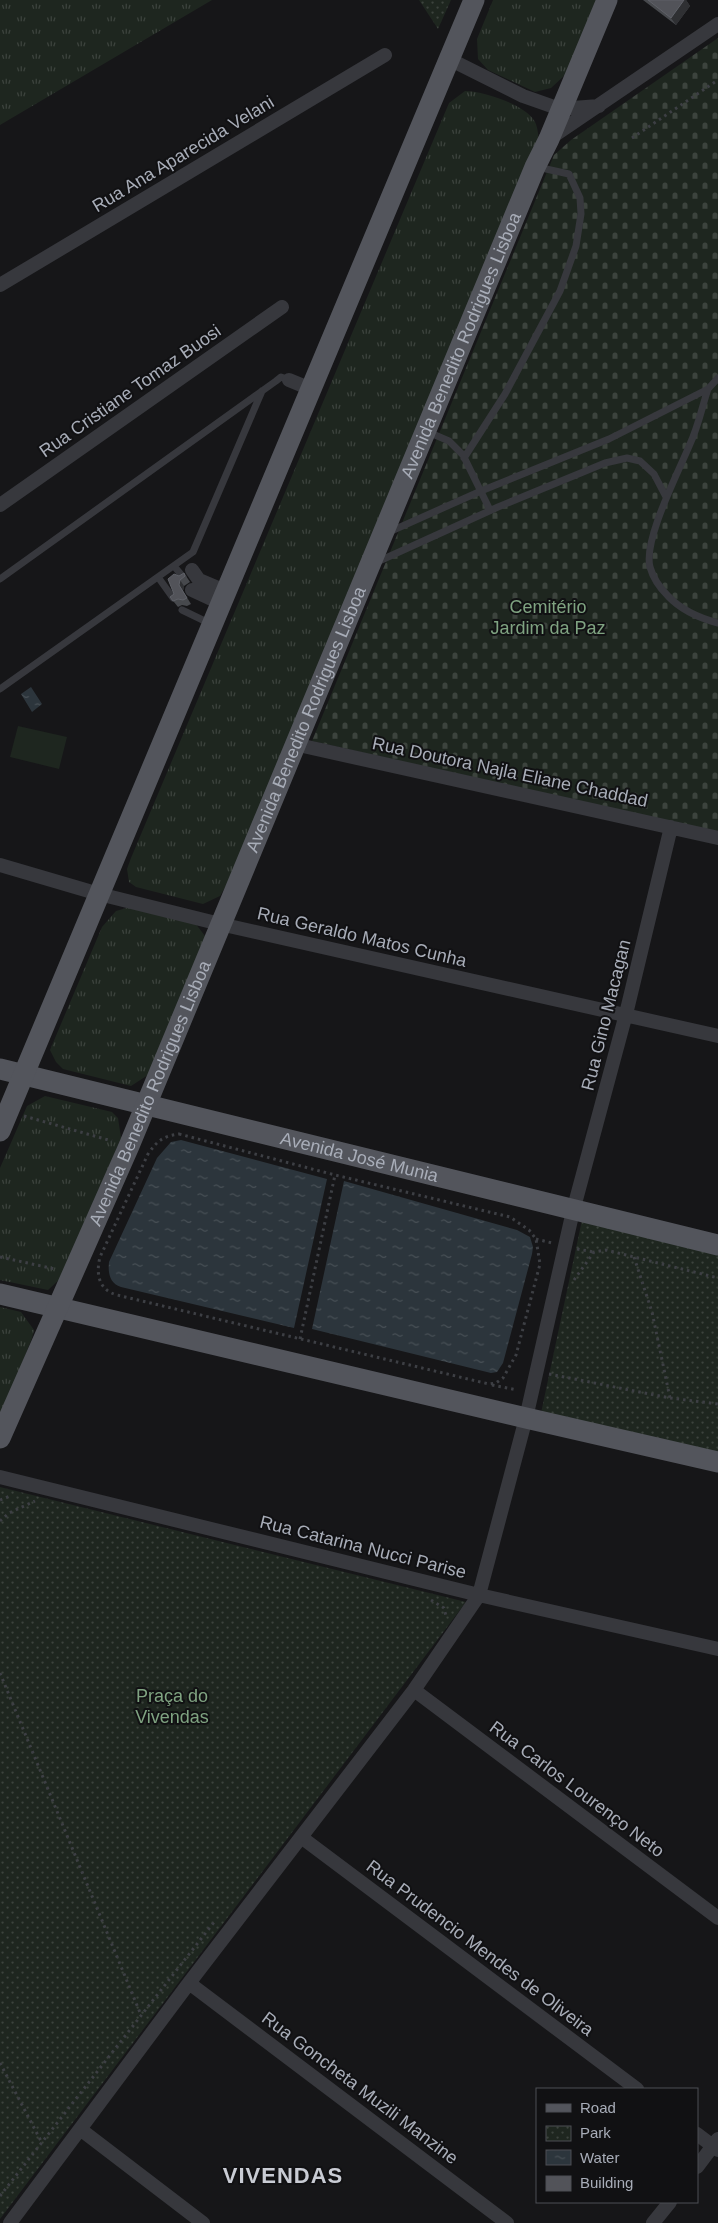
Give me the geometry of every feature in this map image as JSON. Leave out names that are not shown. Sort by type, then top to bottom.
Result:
[{"type":"main road","points":[[0,1131],[474,0]]},
{"type":"main road","name":"Avenida Benedito Rodrigues Lisboa","points":[[0,1438],[129,1146],[294,744],[535,167],[549,139],[607,0]]},
{"type":"main road","name":"Avenida José Munia","points":[[0,1070],[718,1245]]},
{"type":"main road","points":[[0,1294],[718,1462]]},
{"type":"street","points":[[549,139],[718,24]]},
{"type":"street","name":"Rua Ana Aparecida Velani","points":[[0,285],[385,55]]},
{"type":"street","points":[[449,59],[523,96],[560,109],[600,106]]},
{"type":"street","name":"Rua Cristiane Tomaz Buosi","points":[[0,506],[282,307]]},
{"type":"street","points":[[289,380],[310,389]]},
{"type":"street","points":[[187,574],[223,597]]},
{"type":"street","points":[[192,590],[223,597]]},
{"type":"street","name":"Rua Doutora Najla Eliane Chaddad","points":[[294,744],[718,838]]},
{"type":"street","name":"Rua Gino Macagan","points":[[10,2223],[189,1983],[414,1690],[479,1595],[526,1418],[573,1211],[626,1014],[671,827]]},
{"type":"street","name":"Rua Geraldo Matos Cunha","points":[[0,865],[99,894],[220,924],[718,1036]]},
{"type":"street","name":"Rua Catarina Nucci Parise","points":[[0,1477],[479,1595],[718,1649]]},
{"type":"street","name":"Rua Carlos Lourenço Neto","points":[[414,1690],[718,1918]]},
{"type":"street","name":"Rua Prudencio Mendes de Oliveira","points":[[301,1837],[636,2088]]},
{"type":"street","name":"Rua Goncheta Muzili Manzine","points":[[189,1983],[507,2223]]},
{"type":"street","points":[[80,2129],[203,2223]]},
{"type":"street","points":[[698,2135],[716,2145],[698,2166]]},
{"type":"street","points":[[653,2223],[669,2203]]},
{"type":"lane","points":[[464,458],[505,394],[560,291],[576,246],[581,214],[580,198],[568,174],[535,167]]},
{"type":"lane","points":[[0,579],[262,391],[281,378],[289,380]]},
{"type":"lane","points":[[382,535],[481,491],[609,439],[708,389],[718,378]]},
{"type":"lane","points":[[708,389],[692,442],[666,497],[652,536],[650,566],[659,586],[677,606],[701,619],[718,623]]},
{"type":"lane","points":[[0,689],[193,552],[262,391]]},
{"type":"lane","points":[[232,412],[243,413],[248,423]]},
{"type":"lane","points":[[425,431],[450,441],[464,458],[490,510]]},
{"type":"lane","points":[[369,566],[490,510],[605,463],[626,458],[640,461],[654,474],[666,497]]},
{"type":"lane","points":[[183,559],[187,574]]},
{"type":"lane","points":[[174,566],[187,574]]},
{"type":"lane","points":[[158,577],[173,598]]},
{"type":"lane","points":[[182,610],[212,625]]},
{"type":"path","points":[[632,138],[718,80]]},
{"type":"path","points":[[8,1111],[129,1146],[138,1142],[156,1143]]},
{"type":"path","points":[[178,1134],[192,1136],[335,1175],[510,1217],[529,1230],[536,1239],[540,1264],[516,1355],[503,1378],[496,1383],[489,1384],[110,1293],[105,1290],[97,1269],[100,1256],[143,1164],[156,1143],[165,1136],[178,1134]]},
{"type":"path","points":[[300,1339],[335,1175]]},
{"type":"path","points":[[571,1286],[594,1252],[606,1250],[718,1278]]},
{"type":"path","points":[[0,1257],[99,1277]]},
{"type":"path","points":[[633,1257],[652,1312],[670,1398]]},
{"type":"path","points":[[546,1381],[550,1365]]},
{"type":"path","points":[[548,1374],[670,1398],[718,1404]]},
{"type":"path","points":[[0,1500],[14,1495]]},
{"type":"path","points":[[0,1521],[9,1513],[36,1501],[28,1499]]},
{"type":"path","points":[[423,1598],[439,1603],[444,1608],[445,1622]]},
{"type":"path","points":[[0,1674],[141,2016]]},
{"type":"path","points":[[0,2196],[220,1915]]},
{"type":"path","points":[[0,2063],[42,2143]]},
{"type":"green space","points":[[0,0],[212,0],[0,125]]},
{"type":"green space","points":[[419,0],[451,0],[438,29]]},
{"type":"green space","points":[[493,0],[597,0],[565,75],[551,88],[535,92],[488,70],[478,59],[477,39]]},
{"type":"green space","name":"Cemitério Jardim da Paz","points":[[718,38],[718,833],[312,741],[554,155],[571,140]]},
{"type":"green space","points":[[465,91],[493,96],[523,110],[535,122],[539,141],[227,884],[220,896],[203,904],[136,887],[129,882],[127,869],[131,858],[449,103]]},
{"type":"green space","points":[[18,726],[67,737],[59,769],[10,757]]},
{"type":"green space","points":[[130,907],[195,923],[205,936],[151,1073],[131,1086],[63,1069],[56,1062],[50,1050],[102,927],[116,911]]},
{"type":"green space","points":[[45,1096],[112,1112],[118,1118],[121,1138],[61,1278],[48,1290],[0,1280],[0,1168],[27,1106]]},
{"type":"green space","points":[[582,1220],[718,1253],[718,1453],[541,1413]]},
{"type":"green space","points":[[0,1307],[21,1312],[34,1330],[0,1419]]},
{"type":"green space","name":"Praça do Vivendas","points":[[0,1487],[466,1602],[0,2219]]},
{"type":"water","points":[[31,687],[42,704],[32,712],[21,694]]},
{"type":"water","points":[[181,1140],[327,1179],[294,1328],[121,1287],[112,1280],[109,1273],[109,1262],[157,1158],[171,1142]]},
{"type":"water","points":[[344,1181],[517,1230],[530,1237],[533,1247],[532,1254],[503,1363],[497,1372],[491,1373],[312,1329]]},
{"type":"building","points":[[648,0],[684,0],[671,18]]},
{"type":"building","points":[[184,573],[185,576],[180,580],[179,585],[187,598],[173,601],[170,597],[174,594],[168,579],[174,574],[179,576]]},
{"type":"district","name":"VIVENDAS","points":[[283,2175]]}]
